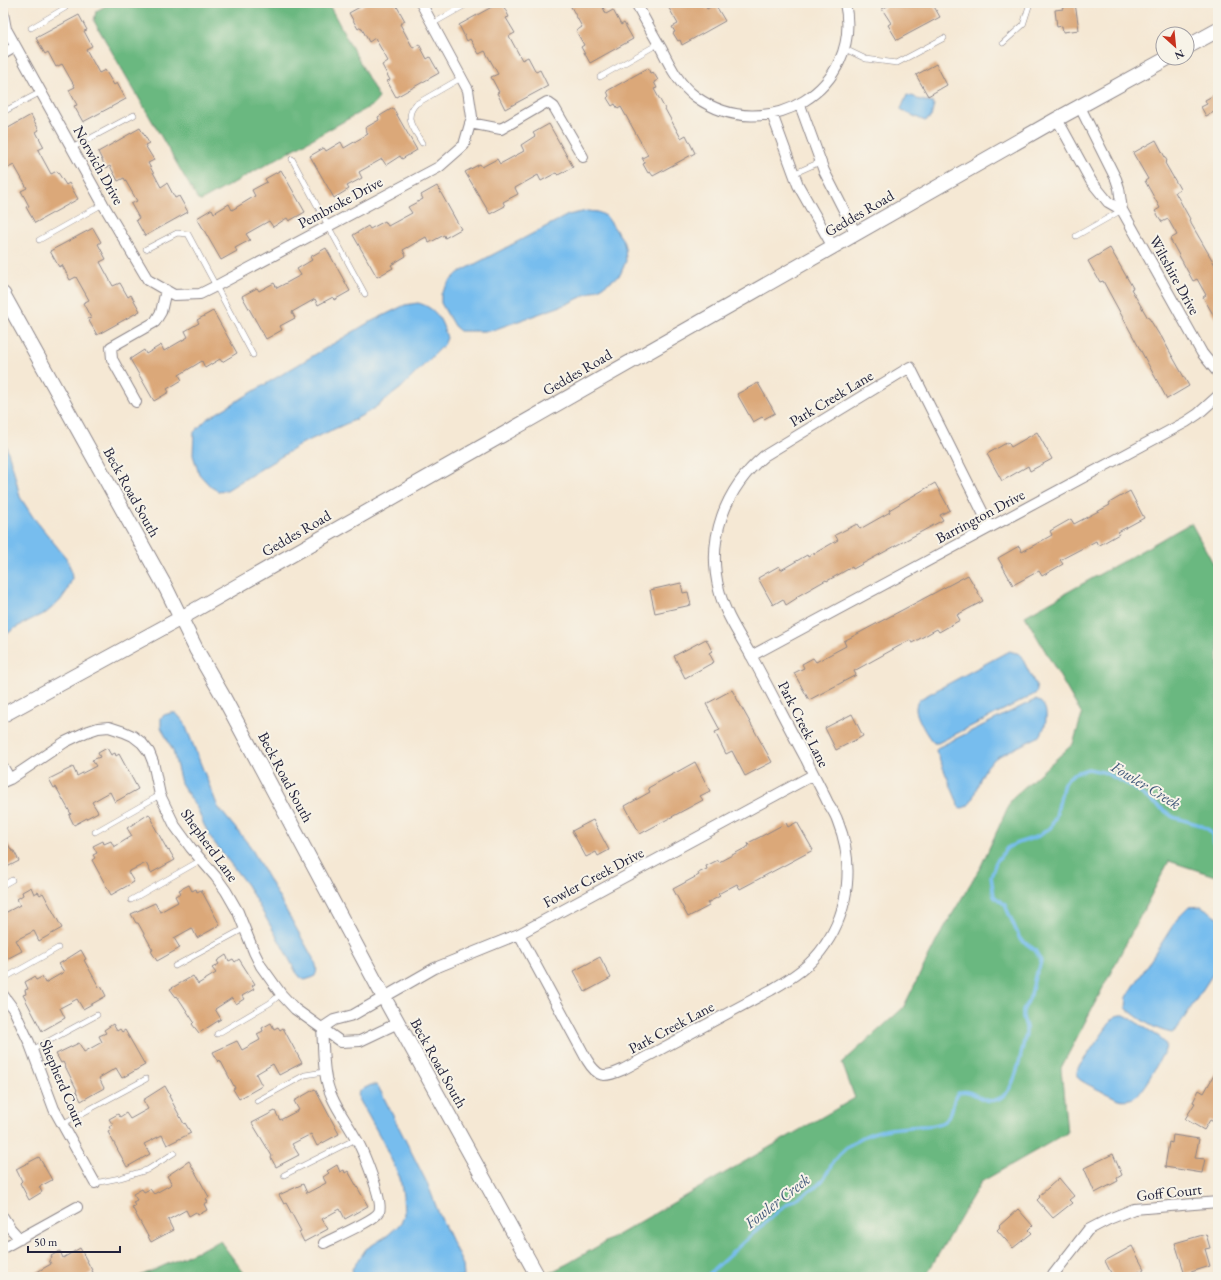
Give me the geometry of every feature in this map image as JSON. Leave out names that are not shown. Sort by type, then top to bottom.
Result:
[{"type":"main road","points":[[1195,43],[1218,30]]},
{"type":"main road","name":"Geddes Road","points":[[3,715],[181,618],[1057,119],[1155,65]]},
{"type":"main road","name":"Beck Road South","points":[[3,294],[166,588],[196,649],[224,698],[384,998],[538,1277]]},
{"type":"street","points":[[421,3],[468,90],[471,120],[501,129],[547,102],[554,107],[583,158]]},
{"type":"street","points":[[636,3],[681,83],[697,98],[730,114],[743,115],[772,114],[788,110],[800,105],[825,83],[834,72],[845,49],[848,26],[845,3]]},
{"type":"street","name":"Norwich Drive","points":[[3,13],[4,30],[148,280],[174,295],[200,294]]},
{"type":"street","points":[[3,54],[15,47]]},
{"type":"street","points":[[800,105],[820,162],[856,234]]},
{"type":"street","name":"Wiltshire Drive","points":[[1080,107],[1114,173],[1119,188],[1122,210],[1202,353],[1218,373]]},
{"type":"street","points":[[772,114],[798,185],[833,247]]},
{"type":"street","name":"Wiltshire Drive","points":[[1057,119],[1091,181],[1108,202],[1122,210]]},
{"type":"street","name":"Pembroke Drive","points":[[200,294],[439,167],[464,145],[471,120]]},
{"type":"street","points":[[136,402],[112,359],[111,347],[154,322],[161,312],[166,290]]},
{"type":"street","name":"Park Creek Lane","points":[[519,934],[587,1060],[593,1069],[600,1075],[609,1075],[622,1070],[771,990],[798,973],[825,946],[838,921],[847,888],[849,872],[847,858],[838,822],[751,656],[728,616],[722,601],[716,576],[715,550],[717,531],[726,505],[734,489],[754,464],[764,456],[910,367],[990,527]]},
{"type":"street","name":"Barrington Drive","points":[[751,656],[1186,422],[1198,414],[1218,396]]},
{"type":"street","name":"Shepherd Lane","points":[[3,767],[6,780],[65,742],[98,728],[109,727],[132,736],[142,743],[149,752],[153,762],[160,795],[175,826],[226,891],[245,928],[261,966],[281,994],[295,1009],[341,1042],[360,1041],[398,1023]]},
{"type":"street","name":"Fowler Creek Drive","points":[[384,998],[435,968],[519,934],[814,775]]},
{"type":"street","name":"Shepherd Court","points":[[3,996],[14,1010],[32,1050],[54,1109],[95,1183]]},
{"type":"street","points":[[324,1243],[372,1218],[379,1212],[380,1205],[375,1185],[356,1138],[332,1098],[324,1072],[322,1028],[334,1020],[354,1014],[384,998]]},
{"type":"street","name":"Goff Court","points":[[1053,1275],[1088,1230],[1109,1219],[1134,1209],[1218,1202]]},
{"type":"street","points":[[3,1248],[77,1207]]},
{"type":"street","points":[[3,1217],[20,1239]]},
{"type":"lane","points":[[31,28],[64,8],[62,3]]},
{"type":"lane","points":[[432,24],[469,3]]},
{"type":"lane","points":[[1002,43],[1023,24],[1030,3]]},
{"type":"lane","points":[[845,49],[866,59],[897,63],[944,38]]},
{"type":"lane","points":[[600,77],[658,44]]},
{"type":"lane","points":[[422,143],[409,116],[411,110],[416,104],[462,78]]},
{"type":"lane","points":[[3,112],[41,92]]},
{"type":"lane","points":[[72,148],[134,115]]},
{"type":"lane","points":[[292,159],[365,294]]},
{"type":"lane","points":[[794,174],[820,162]]},
{"type":"lane","points":[[39,240],[103,204]]},
{"type":"lane","points":[[1076,236],[1122,210]]},
{"type":"lane","points":[[146,248],[177,233],[188,234],[253,356]]},
{"type":"lane","points":[[95,832],[160,795]]},
{"type":"lane","points":[[131,900],[201,860]]},
{"type":"lane","points":[[3,885],[12,880]]},
{"type":"lane","points":[[175,966],[245,928]]},
{"type":"lane","points":[[3,979],[58,948]]},
{"type":"lane","points":[[217,1034],[270,1003],[281,994]]},
{"type":"lane","points":[[32,1050],[97,1016]]},
{"type":"lane","points":[[257,1101],[306,1075],[324,1072]]},
{"type":"lane","points":[[62,1124],[146,1079]]},
{"type":"lane","points":[[284,1175],[356,1138]]},
{"type":"lane","points":[[95,1183],[120,1178],[147,1170],[174,1153]]},
{"type":"green space","points":[[111,3],[328,3],[379,98],[373,105],[201,201],[198,200],[94,21],[96,11]]},
{"type":"green space","points":[[1191,523],[1218,572],[1218,877],[1169,861],[1061,1068],[1067,1133],[981,1182],[925,1277],[541,1277],[567,1264],[855,1098],[842,1063],[903,1008],[938,938],[981,866],[1012,798],[1073,744],[1082,715],[1025,616]]},
{"type":"green space","points":[[220,1241],[247,1277],[138,1277]]},
{"type":"water","points":[[907,95],[933,103],[934,105],[931,117],[925,121],[902,111],[901,109]]},
{"type":"water","points":[[587,211],[598,212],[606,216],[623,240],[626,261],[620,275],[602,287],[567,304],[490,331],[460,331],[454,326],[441,303],[441,294],[449,282],[458,273],[568,215]]},
{"type":"water","points":[[418,303],[430,308],[438,316],[447,338],[444,345],[401,388],[372,410],[350,422],[303,443],[227,490],[218,491],[211,487],[199,474],[193,455],[194,432],[207,419],[368,323],[405,305]]},
{"type":"water","points":[[3,441],[13,468],[20,497],[33,517],[67,559],[71,570],[72,579],[67,591],[60,601],[46,613],[15,628],[3,637]]},
{"type":"water","points":[[1009,651],[1020,654],[1036,686],[1037,691],[1035,694],[938,743],[934,743],[925,732],[916,711],[919,700]]},
{"type":"water","points":[[1035,700],[1044,705],[1046,715],[1046,721],[1040,736],[997,757],[992,761],[987,766],[981,777],[969,805],[960,808],[936,751],[937,748]]},
{"type":"water","points":[[176,713],[184,722],[218,807],[250,846],[314,960],[317,969],[314,977],[305,980],[296,972],[247,885],[213,841],[198,810],[181,783],[173,751],[161,727],[161,718],[164,715]]},
{"type":"water","points":[[1201,906],[1218,917],[1218,966],[1177,1029],[1172,1033],[1166,1032],[1148,1024],[1126,1008],[1127,997],[1177,919],[1189,907]]},
{"type":"water","points":[[1120,1015],[1128,1017],[1161,1038],[1166,1045],[1165,1050],[1145,1085],[1135,1096],[1126,1100],[1118,1099],[1091,1086],[1078,1078],[1077,1075],[1078,1068],[1112,1020],[1116,1016]]},
{"type":"water","points":[[371,1085],[376,1085],[380,1090],[428,1185],[439,1214],[463,1265],[464,1277],[354,1277],[352,1269],[366,1249],[388,1235],[402,1221],[404,1215],[400,1178],[382,1140],[359,1099],[359,1091]]},
{"type":"building","points":[[367,3],[395,3],[405,21],[400,24],[413,48],[419,44],[427,59],[430,57],[439,73],[396,97],[387,81],[390,80],[382,65],[388,61],[375,38],[369,42],[361,27],[358,29],[349,13]]},
{"type":"building","points":[[499,3],[502,3],[509,17],[506,18],[515,33],[509,36],[522,60],[528,57],[536,72],[540,70],[548,86],[505,109],[497,93],[499,92],[491,77],[498,74],[485,51],[479,54],[470,39],[467,41],[459,25]]},
{"type":"building","points":[[569,3],[601,3],[606,14],[613,10],[621,25],[624,23],[633,39],[590,63],[581,47],[584,45],[576,31],[582,27]]},
{"type":"building","points":[[666,3],[704,3],[707,9],[715,4],[725,21],[682,45],[680,40],[678,41],[673,33],[675,32],[672,27],[678,24]]},
{"type":"building","points":[[893,3],[932,3],[940,17],[897,40],[888,25],[891,23],[882,9]]},
{"type":"building","points":[[1075,3],[1079,30],[1063,32],[1062,26],[1057,27],[1055,10],[1063,9],[1062,4]]},
{"type":"building","points":[[79,15],[87,30],[84,31],[92,46],[86,49],[99,73],[105,70],[114,85],[117,83],[126,99],[83,122],[74,106],[77,105],[69,90],[75,87],[62,64],[56,67],[48,52],[45,54],[36,38]]},
{"type":"building","points":[[936,64],[947,85],[928,96],[916,75]]},
{"type":"building","points":[[648,68],[650,73],[653,72],[658,80],[654,82],[657,88],[654,89],[681,138],[686,135],[695,153],[653,176],[650,172],[648,173],[643,164],[645,163],[642,158],[648,155],[621,107],[618,109],[615,104],[612,106],[607,98],[609,96],[607,91]]},
{"type":"building","points":[[1218,93],[1218,110],[1206,116],[1201,107],[1207,104],[1205,100]]},
{"type":"building","points":[[393,108],[417,150],[402,159],[400,156],[386,165],[382,159],[359,172],[362,178],[347,186],[349,189],[334,198],[310,156],[324,148],[326,151],[341,142],[344,148],[368,134],[365,128],[379,120],[378,117]]},
{"type":"building","points":[[31,115],[39,130],[36,132],[44,147],[38,150],[51,174],[57,171],[66,185],[69,183],[78,199],[35,223],[26,207],[29,206],[21,191],[27,188],[14,165],[8,168],[3,159],[3,131]]},
{"type":"building","points":[[549,124],[573,167],[558,175],[556,173],[541,181],[538,175],[515,188],[518,194],[503,202],[505,206],[490,214],[465,172],[480,164],[482,167],[497,159],[500,164],[524,151],[521,145],[535,136],[533,133]]},
{"type":"building","points":[[140,128],[149,143],[145,145],[154,160],[148,163],[161,187],[167,183],[175,198],[179,196],[188,212],[145,236],[136,220],[139,218],[131,204],[137,201],[124,178],[118,181],[110,166],[106,168],[98,152]]},
{"type":"building","points":[[1156,140],[1167,161],[1165,163],[1180,189],[1175,192],[1190,219],[1189,220],[1218,270],[1218,323],[1203,297],[1206,295],[1197,279],[1193,281],[1170,239],[1177,235],[1168,219],[1162,222],[1155,211],[1160,208],[1145,181],[1148,179],[1133,153]]},
{"type":"building","points":[[281,170],[305,212],[289,221],[287,218],[273,227],[269,221],[246,234],[250,240],[235,248],[237,251],[221,260],[197,218],[212,209],[214,213],[229,204],[232,210],[255,196],[252,190],[267,182],[265,179]]},
{"type":"building","points":[[437,186],[461,229],[445,238],[444,235],[429,243],[426,237],[403,250],[406,256],[391,265],[393,268],[377,277],[353,235],[368,226],[370,229],[385,221],[388,226],[412,213],[408,207],[423,199],[421,195]]},
{"type":"building","points":[[93,228],[101,242],[98,244],[106,259],[100,262],[113,286],[120,283],[128,297],[131,295],[140,311],[97,335],[88,319],[91,318],[83,303],[89,300],[76,277],[70,280],[62,265],[59,267],[50,251]]},
{"type":"building","points":[[326,248],[350,291],[334,300],[333,297],[318,305],[315,299],[292,312],[295,318],[280,326],[282,330],[266,339],[242,296],[257,288],[259,291],[274,283],[277,288],[301,275],[297,269],[312,260],[310,257]]},
{"type":"building","points":[[1110,248],[1133,288],[1131,289],[1148,318],[1161,336],[1189,386],[1167,399],[1103,281],[1100,282],[1088,261]]},
{"type":"building","points":[[213,311],[237,353],[222,362],[220,359],[205,368],[202,361],[179,375],[182,380],[167,389],[169,392],[154,401],[130,359],[144,350],[146,354],[161,345],[164,351],[188,337],[185,331],[199,323],[197,320]]},
{"type":"building","points":[[758,383],[775,413],[764,419],[762,417],[753,422],[737,394]]},
{"type":"building","points":[[1037,432],[1052,459],[1030,471],[1028,466],[1002,481],[987,454],[1008,442],[1011,447]]},
{"type":"building","points":[[935,483],[950,510],[940,515],[943,520],[853,569],[852,567],[827,581],[826,580],[796,597],[797,598],[786,605],[783,599],[773,605],[758,578],[779,566],[781,570],[807,555],[808,557],[838,540],[835,535],[857,524],[860,529]]},
{"type":"building","points":[[1130,491],[1144,518],[1118,532],[1119,534],[1098,546],[1096,541],[1060,560],[1063,564],[1042,576],[1039,571],[1013,585],[998,558],[1019,546],[1022,552],[1052,535],[1050,531],[1071,519],[1074,524],[1110,505],[1109,503]]},
{"type":"building","points":[[968,575],[983,601],[957,615],[960,620],[939,632],[937,629],[912,643],[910,640],[854,671],[856,675],[809,700],[794,673],[804,668],[802,664],[813,658],[816,662],[846,646],[844,641]]},
{"type":"building","points":[[681,583],[683,593],[688,592],[691,605],[655,613],[650,590]]},
{"type":"building","points":[[706,639],[712,651],[709,653],[714,662],[685,678],[674,656]]},
{"type":"building","points":[[732,690],[772,762],[745,776],[732,751],[726,754],[715,732],[720,730],[706,704]]},
{"type":"building","points":[[852,714],[863,736],[836,750],[825,728]]},
{"type":"building","points":[[107,748],[111,755],[115,753],[116,756],[119,754],[138,789],[115,802],[110,792],[92,802],[98,812],[74,825],[69,815],[71,814],[56,787],[54,788],[49,779],[73,767],[77,776],[96,766],[92,760],[100,757],[98,753]]},
{"type":"building","points":[[695,762],[710,791],[700,796],[703,800],[640,834],[625,806],[650,792],[648,788]]},
{"type":"building","points":[[149,814],[168,851],[169,850],[175,860],[151,873],[146,863],[128,872],[134,882],[111,895],[92,860],[95,858],[93,855],[97,853],[93,846],[103,841],[104,844],[111,841],[114,847],[132,836],[127,828]]},
{"type":"building","points":[[593,820],[609,850],[598,856],[596,852],[586,857],[572,831]]},
{"type":"building","points":[[797,822],[813,850],[740,889],[737,884],[718,894],[720,896],[707,903],[709,906],[688,917],[673,889],[699,875],[698,873],[707,869],[706,866],[718,860],[719,862],[749,846],[748,843],[786,823],[788,827]]},
{"type":"building","points":[[3,836],[19,861],[3,869]]},
{"type":"building","points":[[189,885],[192,891],[196,889],[197,892],[201,890],[220,925],[197,938],[192,928],[174,938],[180,948],[157,961],[151,951],[153,950],[138,923],[136,923],[131,914],[155,903],[160,912],[178,902],[175,896],[181,893],[179,890]]},
{"type":"building","points":[[31,887],[34,894],[38,892],[40,895],[43,893],[62,928],[39,941],[34,931],[16,940],[22,951],[3,961],[3,914],[20,905],[17,899],[23,895],[22,892]]},
{"type":"building","points":[[81,950],[86,959],[84,960],[99,987],[101,986],[106,996],[83,1009],[77,999],[60,1008],[65,1018],[42,1031],[23,995],[26,994],[25,990],[28,989],[25,982],[34,977],[36,980],[42,977],[45,983],[64,972],[59,964]]},
{"type":"building","points":[[226,955],[229,961],[233,959],[235,962],[239,959],[255,984],[252,986],[254,989],[242,996],[244,999],[236,1004],[232,998],[215,1009],[221,1019],[199,1033],[192,1024],[194,1022],[177,996],[176,997],[170,989],[193,976],[198,984],[216,973],[212,968],[219,964],[217,961]]},
{"type":"building","points":[[600,957],[611,978],[585,992],[574,971]]},
{"type":"building","points":[[271,1023],[274,1029],[278,1027],[280,1030],[283,1028],[302,1063],[279,1075],[273,1064],[256,1074],[262,1086],[239,1099],[233,1089],[235,1088],[220,1060],[218,1062],[213,1052],[237,1041],[242,1050],[260,1040],[257,1034],[263,1031],[262,1028]]},
{"type":"building","points":[[113,1024],[117,1031],[120,1029],[122,1032],[125,1030],[145,1065],[122,1078],[116,1068],[99,1078],[104,1088],[81,1101],[63,1062],[61,1063],[56,1054],[79,1043],[84,1052],[102,1042],[99,1036],[106,1033],[104,1030]]},
{"type":"building","points":[[1218,1068],[1218,1124],[1210,1120],[1204,1130],[1185,1119],[1195,1103],[1193,1102],[1199,1090],[1204,1093]]},
{"type":"building","points":[[165,1086],[184,1124],[185,1123],[191,1133],[167,1145],[162,1135],[144,1144],[150,1154],[127,1167],[108,1132],[111,1130],[109,1127],[113,1125],[109,1119],[118,1114],[120,1117],[126,1113],[130,1119],[148,1109],[143,1100]]},
{"type":"building","points":[[315,1089],[339,1134],[317,1146],[311,1134],[292,1144],[299,1155],[276,1167],[271,1158],[272,1156],[252,1123],[275,1111],[280,1120],[299,1110],[294,1101]]},
{"type":"building","points":[[1173,1135],[1199,1139],[1195,1158],[1205,1159],[1202,1173],[1165,1167],[1169,1142],[1172,1143]]},
{"type":"building","points":[[1113,1154],[1122,1175],[1117,1178],[1118,1181],[1095,1193],[1084,1168]]},
{"type":"building","points":[[39,1157],[52,1180],[39,1187],[42,1192],[29,1200],[20,1183],[22,1181],[16,1169]]},
{"type":"building","points":[[189,1161],[209,1197],[206,1199],[208,1202],[204,1204],[207,1210],[198,1215],[196,1212],[189,1216],[186,1210],[168,1220],[173,1230],[151,1242],[132,1207],[135,1206],[133,1202],[137,1200],[133,1194],[142,1189],[144,1192],[150,1189],[154,1194],[172,1184],[167,1176]]},
{"type":"building","points":[[337,1165],[340,1172],[344,1170],[345,1173],[348,1171],[368,1206],[345,1219],[340,1209],[322,1219],[328,1229],[304,1242],[299,1232],[301,1231],[286,1203],[284,1204],[279,1195],[303,1184],[307,1193],[326,1183],[323,1177],[329,1173],[327,1171]]},
{"type":"building","points":[[1059,1178],[1074,1196],[1069,1200],[1072,1203],[1053,1218],[1037,1200],[1040,1197],[1039,1196]]},
{"type":"building","points":[[1018,1209],[1033,1226],[1029,1230],[1032,1233],[1013,1248],[997,1230],[1000,1227],[999,1226]]},
{"type":"building","points":[[1206,1234],[1210,1248],[1205,1249],[1210,1266],[1185,1274],[1175,1243]]},
{"type":"building","points":[[1132,1246],[1144,1269],[1130,1277],[1113,1277],[1105,1261]]},
{"type":"building","points":[[80,1248],[93,1272],[84,1277],[28,1277],[51,1264],[49,1260],[52,1258],[51,1256],[60,1251],[63,1258]]},
{"type":"waterway","name":"Fowler Creek","points":[[706,1277],[782,1208],[812,1190],[820,1183],[826,1176],[836,1158],[851,1144],[870,1134],[884,1130],[930,1126],[941,1123],[950,1115],[955,1097],[961,1092],[971,1093],[985,1100],[991,1101],[997,1100],[1008,1091],[1018,1067],[1026,1034],[1023,1011],[1031,995],[1035,976],[1041,961],[1035,950],[1020,939],[1005,905],[994,896],[991,876],[996,862],[1007,848],[1039,836],[1051,827],[1056,816],[1064,783],[1073,774],[1088,769],[1103,772],[1131,786],[1173,817],[1200,825],[1209,830],[1213,836],[1218,866]]}]
